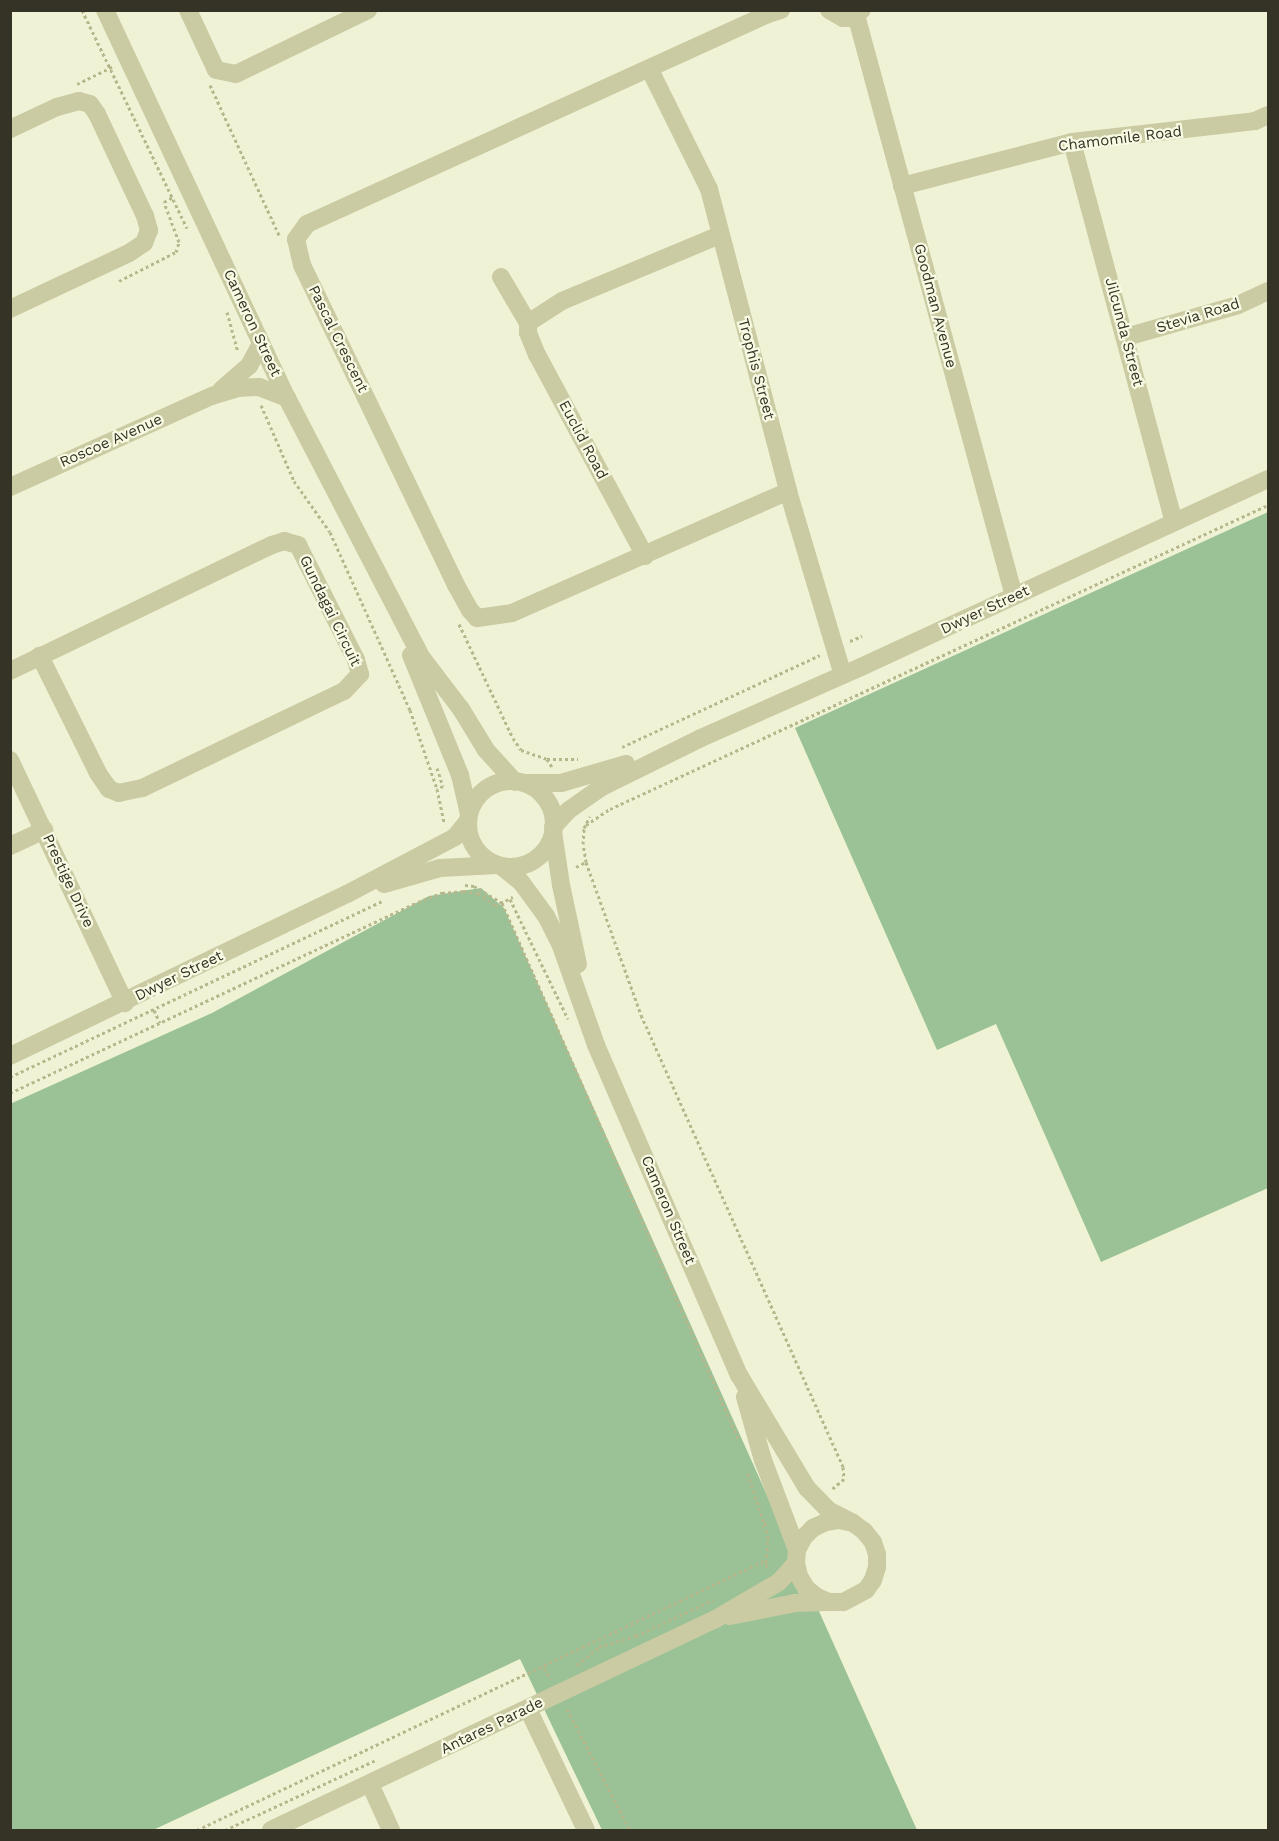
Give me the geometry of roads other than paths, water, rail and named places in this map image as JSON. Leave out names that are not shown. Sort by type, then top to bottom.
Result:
[{"type":"street","name":"Cameron Street","points":[[105,10],[287,398],[362,538],[422,658],[461,709],[486,750],[519,782]]},
{"type":"street","name":"Cameron Street","points":[[116,10],[149,105]]},
{"type":"street","points":[[188,10],[216,70],[236,74],[368,10]]},
{"type":"street","name":"Pascal Crescent","points":[[781,10],[307,224],[296,238],[302,265],[456,585],[477,618],[512,613],[788,491]]},
{"type":"street","points":[[829,10],[843,18],[859,13]]},
{"type":"street","name":"Goodman Avenue","points":[[859,13],[903,186],[1014,596]]},
{"type":"street","name":"Trophis Street","points":[[650,70],[709,189],[788,491],[843,675]]},
{"type":"street","points":[[10,129],[57,107],[79,101],[90,104],[131,185],[149,230],[144,243],[129,253],[10,309]]},
{"type":"street","name":"Chamomile Road","points":[[903,186],[1072,142],[1255,121],[1269,115]]},
{"type":"street","name":"Jilcunda Street","points":[[1072,142],[1174,522]]},
{"type":"street","points":[[528,323],[562,301],[720,235]]},
{"type":"street","name":"Euclid Road","points":[[501,277],[528,323],[528,333],[537,355],[645,556]]},
{"type":"street","name":"Stevia Road","points":[[1126,337],[1238,305],[1269,291]]},
{"type":"street","points":[[212,396],[234,381],[249,366],[261,343]]},
{"type":"street","points":[[212,396],[238,388],[259,387],[287,398]]},
{"type":"street","name":"Roscoe Avenue","points":[[10,487],[212,396]]},
{"type":"street","name":"Dwyer Street","points":[[553,829],[569,810],[600,789],[701,738],[1269,479]]},
{"type":"street","name":"Cameron Street","points":[[362,538],[460,775],[469,817]]},
{"type":"street","name":"Gundagai Circuit","points":[[10,670],[284,541],[298,545],[356,660],[360,674],[344,691],[142,788],[119,793],[109,789],[98,773],[40,656]]},
{"type":"street","name":"Dwyer Street","points":[[519,782],[561,783],[605,772],[701,738]]},
{"type":"street","name":"Prestige Drive","points":[[10,759],[125,1003]]},
{"type":"street","points":[[503,782],[519,782],[536,790],[546,800],[552,813],[553,829],[543,852],[535,860],[513,867],[499,866],[479,853],[472,843],[469,817],[482,792],[503,782]]},
{"type":"street","name":"Dwyer Street","points":[[10,1056],[125,1003],[347,894],[455,837],[469,817]]},
{"type":"street","name":"Cameron Street","points":[[553,829],[564,905],[596,1045]]},
{"type":"street","points":[[10,846],[44,830]]},
{"type":"street","name":"Cameron Street","points":[[499,866],[520,882],[546,916],[561,946],[596,1045],[739,1375],[807,1488],[828,1510],[853,1524]]},
{"type":"street","name":"Dwyer Street","points":[[347,894],[440,868],[499,866]]},
{"type":"street","name":"Cameron Street","points":[[739,1375],[763,1460],[797,1556]]},
{"type":"street","points":[[839,1520],[853,1524],[864,1531],[873,1542],[877,1554],[877,1567],[873,1580],[866,1590],[855,1598],[837,1602],[817,1597],[806,1588],[799,1576],[797,1556],[804,1537],[813,1528],[826,1522],[839,1520]]},
{"type":"street","name":"Antares Parade","points":[[271,1830],[528,1709],[552,1684],[714,1620],[779,1582],[797,1556]]},
{"type":"street","name":"Antares Parade","points":[[714,1620],[795,1603],[837,1602]]},
{"type":"street","points":[[528,1709],[586,1830]]},
{"type":"street","points":[[370,1784],[391,1830]]}]
